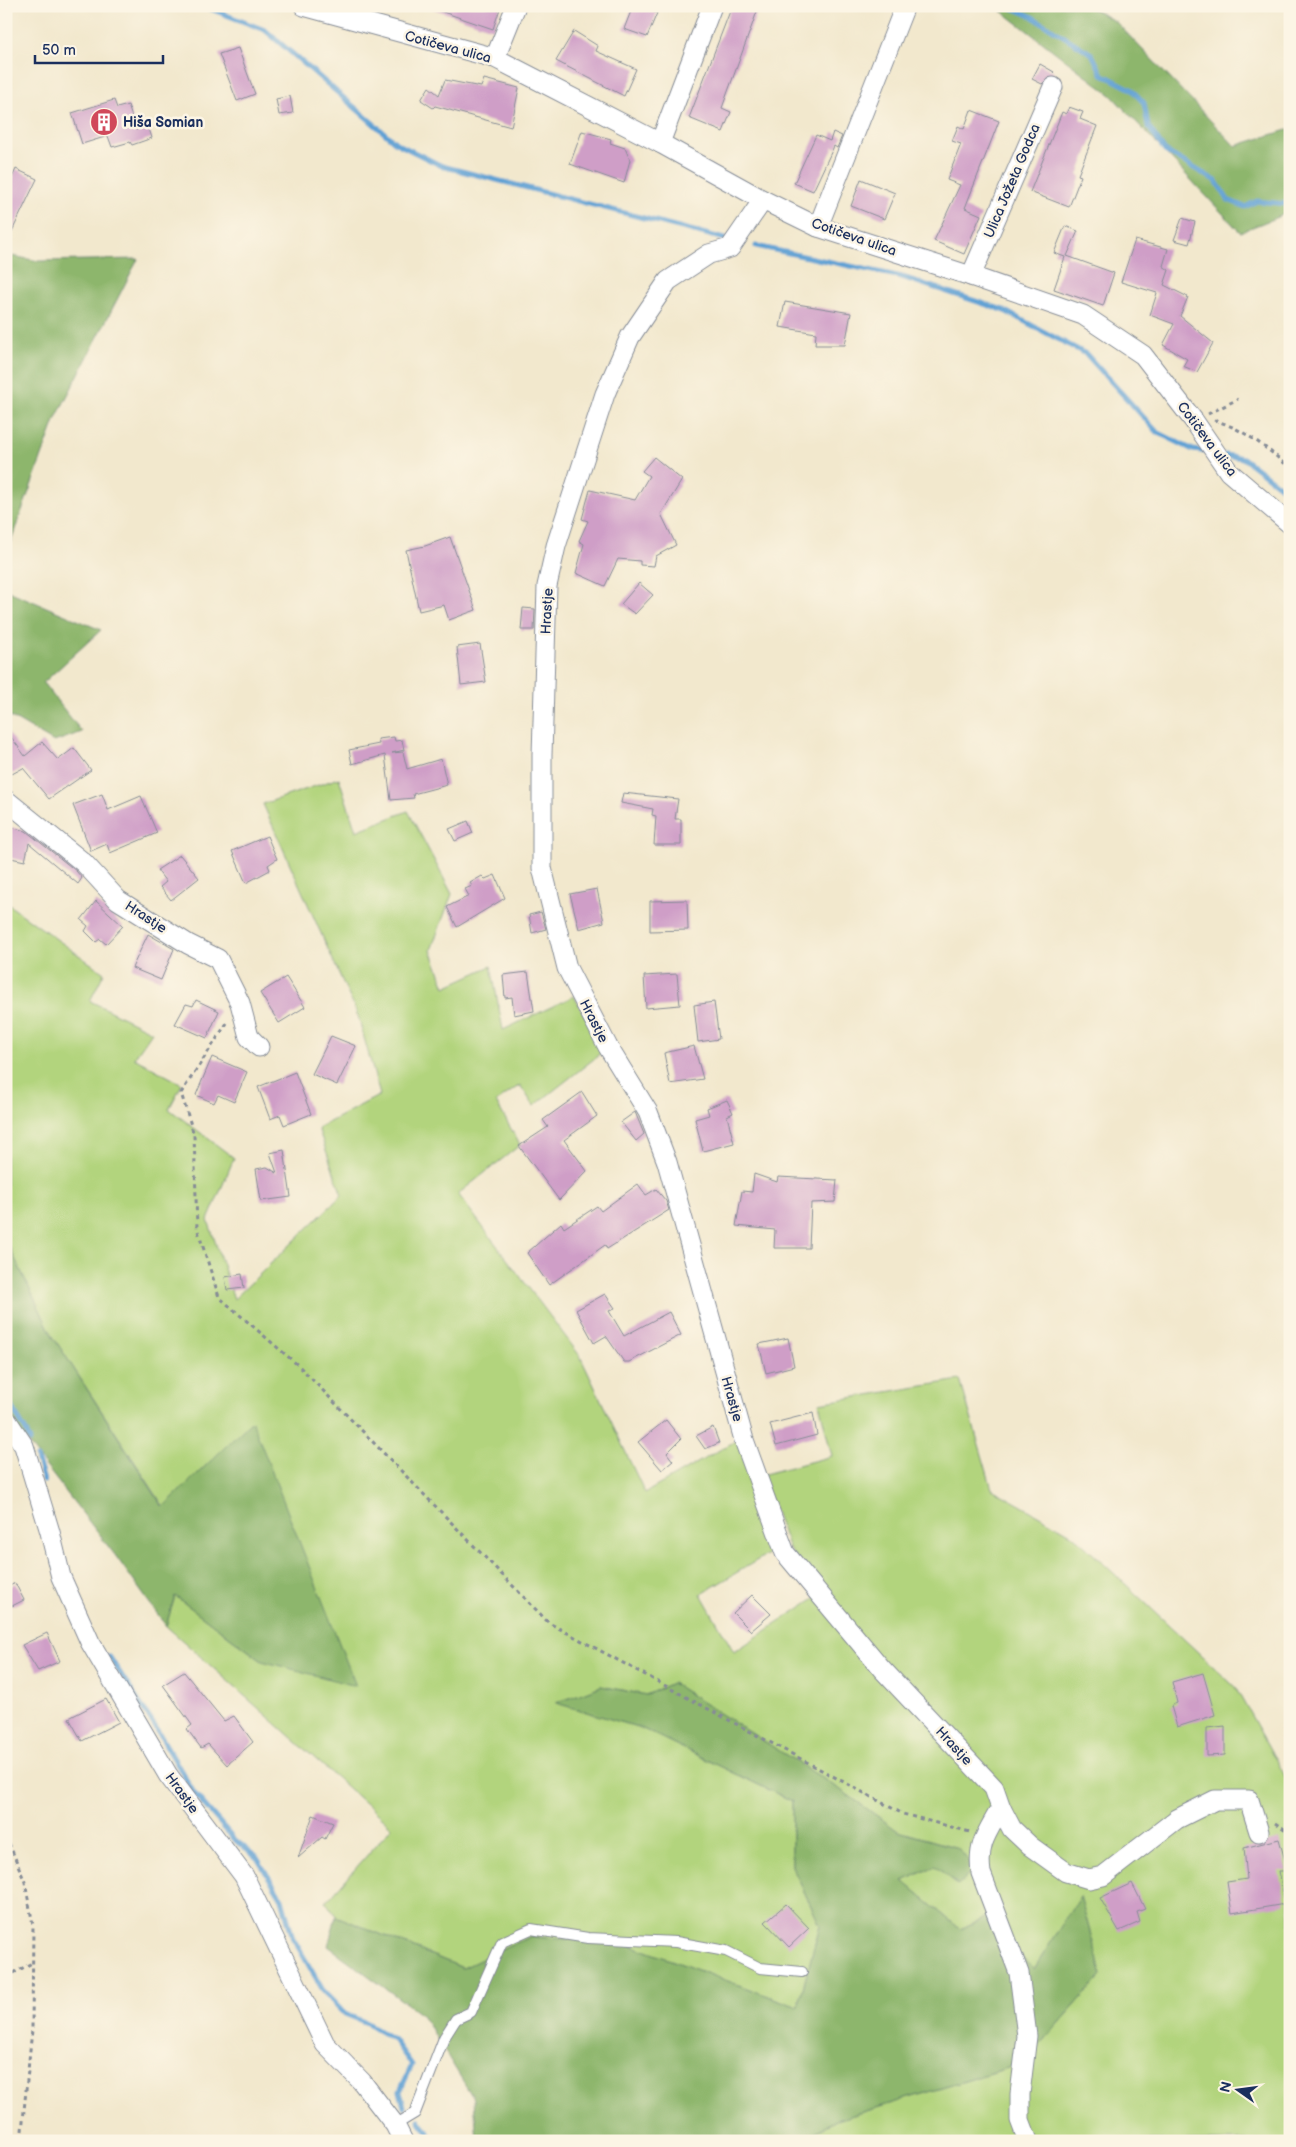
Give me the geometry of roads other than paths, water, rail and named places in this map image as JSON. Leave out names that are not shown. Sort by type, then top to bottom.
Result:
[{"type":"street","name":"Cotičeva ulica","points":[[304,6],[323,9],[495,58],[660,143],[763,200],[818,227],[971,276],[1083,315],[1143,355],[1194,421],[1229,472],[1290,524]]},
{"type":"street","points":[[495,58],[516,6]]},
{"type":"street","points":[[660,143],[712,6]]},
{"type":"street","points":[[818,227],[905,6]]},
{"type":"street","name":"Ulica Jožeta Godca","points":[[971,276],[1053,87]]},
{"type":"street","name":"Hrastje","points":[[763,200],[730,248],[709,254],[668,281],[630,337],[605,394],[556,546],[547,586],[542,755],[542,868],[567,968],[608,1047],[648,1112],[668,1162],[744,1440],[784,1553],[882,1669],[994,1788],[1001,1808],[1012,1829],[1030,1846],[1066,1872],[1089,1879],[1103,1876],[1177,1819],[1215,1800],[1249,1800],[1258,1832]]},
{"type":"street","name":"Hrastje","points":[[6,800],[84,863],[118,900],[188,944],[218,959],[240,1003],[249,1037],[259,1048]]},
{"type":"street","name":"Hrastje","points":[[6,1419],[24,1446],[50,1532],[61,1577],[90,1642],[168,1775],[244,1876],[325,2044],[362,2082],[400,2133]]},
{"type":"street","points":[[1001,1808],[985,1836],[978,1856],[981,1873],[1019,1973],[1027,2036],[1020,2094],[1020,2120],[1028,2141]]},
{"type":"lane","points":[[400,2133],[415,2113],[444,2038],[456,2019],[470,2012],[502,1942],[531,1929],[588,1938],[676,1942],[726,1951],[760,1968],[802,1972]]},
{"type":"waterway","points":[[203,6],[265,30],[396,143],[442,166],[725,239]]},
{"type":"waterway","points":[[1008,6],[1031,16],[1092,54],[1102,74],[1131,89],[1144,103],[1148,126],[1165,151],[1216,181],[1228,200],[1245,207],[1257,201],[1286,204],[1290,198]]},
{"type":"waterway","points":[[756,246],[902,277],[1003,310],[1086,354],[1157,432],[1193,450],[1209,452]]},
{"type":"waterway","points":[[1225,455],[1243,458],[1290,494]]},
{"type":"waterway","points":[[6,1398],[30,1441]]},
{"type":"waterway","points":[[37,1458],[44,1481]]},
{"type":"waterway","points":[[109,1656],[156,1728],[194,1793],[234,1839],[257,1858],[282,1899],[293,1938],[324,1992],[345,2014],[367,2023],[394,2040],[412,2065],[400,2091],[404,2107]]},
{"type":"waterway","points":[[419,2120],[434,2141]]},
{"type":"place","name":"Hiša Somian","points":[[104,122]]}]
